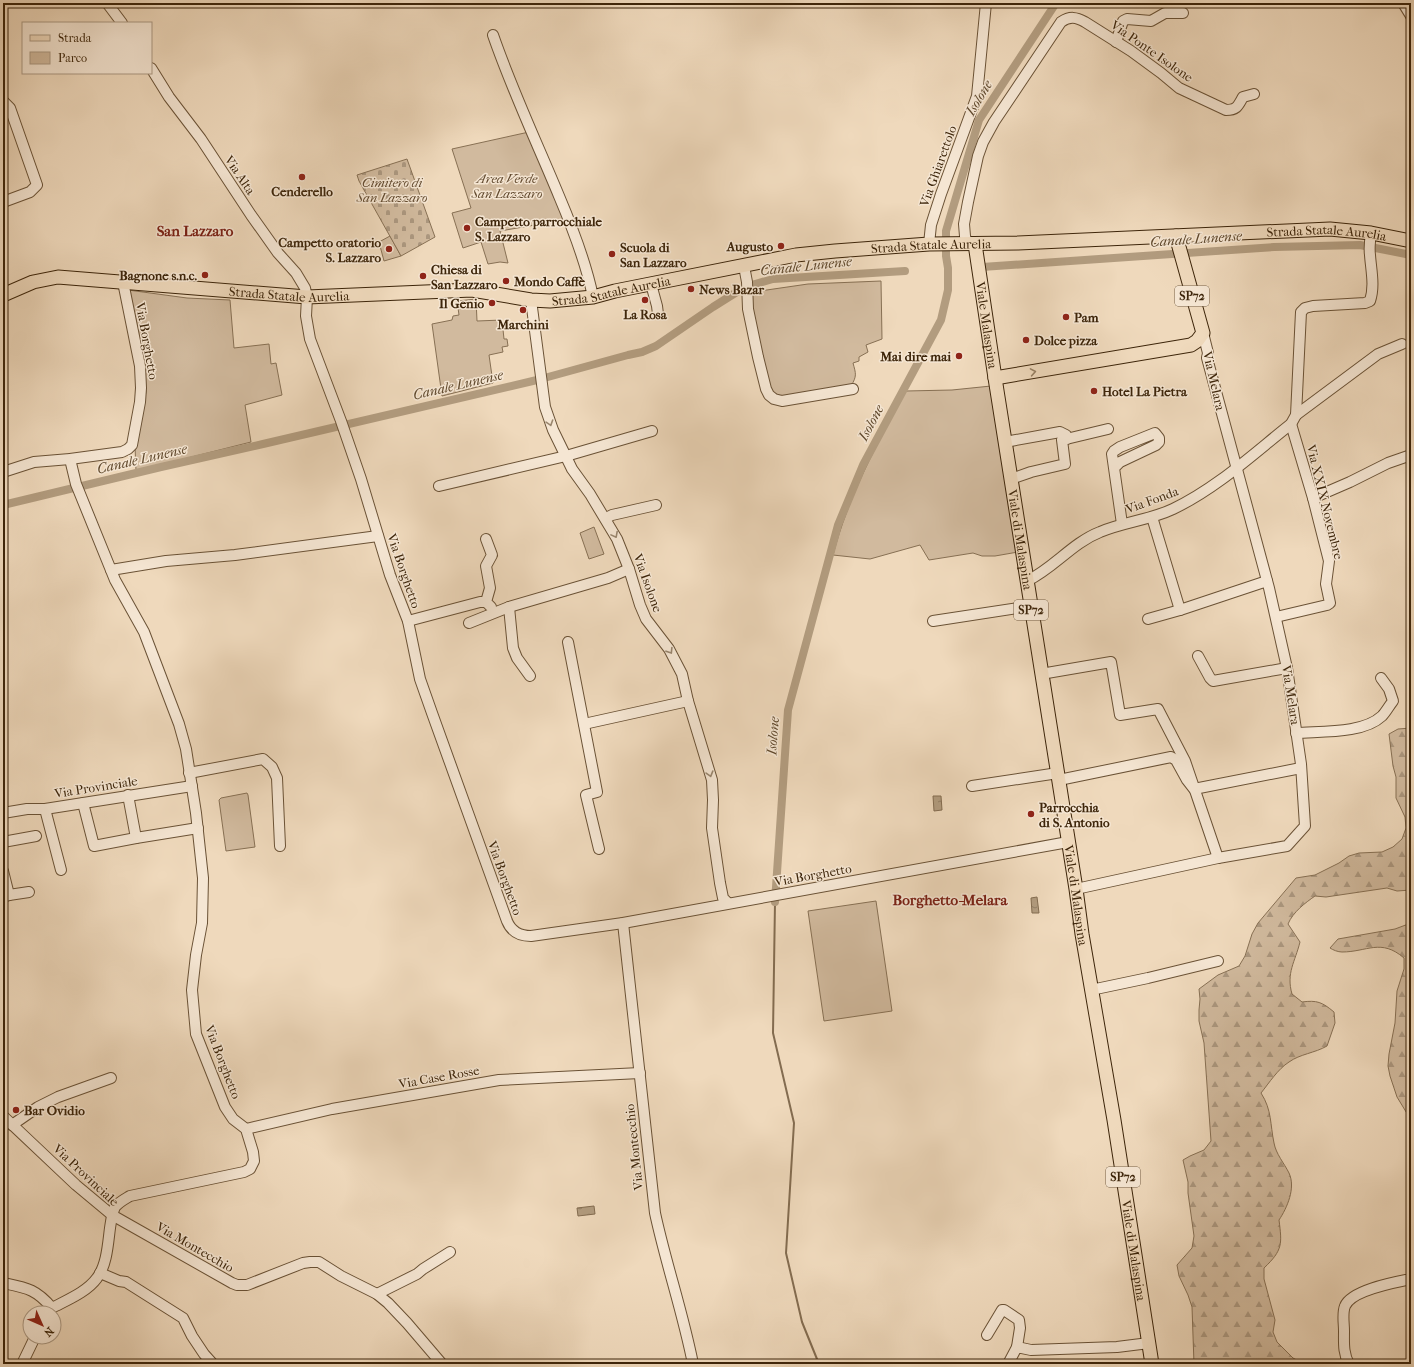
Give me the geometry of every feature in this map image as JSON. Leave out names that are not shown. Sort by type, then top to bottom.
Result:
[{"type":"main road","name":"Strada Statale Aurelia","points":[[3,295],[33,282],[58,277],[307,297],[472,290],[531,300],[568,301],[593,298],[615,291],[796,255],[835,251],[968,244],[1179,247],[1330,229],[1370,237],[1411,241]]},
{"type":"main road","name":"Viale Malaspina","points":[[968,244],[978,268],[995,378]]},
{"type":"main road","name":"Via Melara","points":[[995,378],[1191,345],[1197,341],[1203,333],[1179,247]]},
{"type":"main road","name":"Viale di Malaspina","points":[[995,378],[1082,934],[1114,1120],[1152,1364]]},
{"type":"street","points":[[108,3],[121,22]]},
{"type":"street","name":"Via Ghiarettolo","points":[[932,245],[931,225],[977,96],[986,3]]},
{"type":"street","points":[[1402,3],[1411,16]]},
{"type":"street","points":[[1116,42],[1123,21],[1127,19],[1150,21],[1165,13],[1183,13]]},
{"type":"street","name":"Via Ponte Isolone","points":[[968,244],[964,236],[966,209],[978,156],[983,142],[994,122],[1061,22],[1067,18],[1078,18],[1131,51],[1179,88],[1226,110],[1233,110],[1243,97],[1254,94]]},
{"type":"street","points":[[493,35],[503,63],[568,219],[589,275],[593,298]]},
{"type":"street","name":"Via Alta","points":[[152,70],[169,97],[201,139],[278,253],[296,274],[305,288],[307,297]]},
{"type":"street","points":[[3,101],[10,108],[37,185],[30,192],[3,202]]},
{"type":"street","points":[[1294,419],[1301,312],[1305,308],[1313,306],[1365,304],[1370,301],[1372,294],[1372,280],[1370,237]]},
{"type":"street","points":[[744,266],[748,287],[748,309],[758,357],[766,389],[769,395],[774,399],[782,401],[853,389]]},
{"type":"street","name":"Via Borghetto","points":[[123,282],[140,366],[141,388],[134,442],[130,447],[122,452],[70,459],[77,487],[114,580],[144,632],[179,724],[186,749],[198,828],[203,878],[202,923],[196,955],[192,990],[196,1034],[225,1107],[233,1119],[246,1129]]},
{"type":"street","points":[[651,284],[658,306],[658,314]]},
{"type":"street","name":"Via Borghetto","points":[[307,297],[306,316],[310,339],[342,424],[390,575],[408,621],[420,679],[486,865],[511,928],[521,935],[531,936],[623,923],[1068,842]]},
{"type":"street","name":"Via Isolone","points":[[531,300],[545,407],[553,430],[572,469],[606,518],[617,539],[646,619],[669,648],[682,674],[688,700],[712,780],[712,828],[720,883],[724,898],[728,903]]},
{"type":"street","name":"Via Melara","points":[[1076,889],[1218,858],[1287,846],[1305,826],[1301,768],[1287,668],[1268,581],[1207,358],[1208,353],[1203,333]]},
{"type":"street","name":"Via Fonda","points":[[1027,581],[1039,575],[1069,550],[1088,538],[1122,524],[1152,517],[1172,510],[1214,485],[1294,419],[1378,354],[1402,344]]},
{"type":"street","points":[[1191,345],[1201,349],[1207,358]]},
{"type":"street","name":"Via XXIX Novembre","points":[[1276,617],[1328,605],[1330,602],[1326,584],[1328,561],[1294,419]]},
{"type":"street","points":[[1011,479],[1031,472],[1065,464],[1062,440],[1108,429]]},
{"type":"street","points":[[439,486],[566,456],[652,431]]},
{"type":"street","points":[[1005,442],[1060,432],[1066,435],[1067,439]]},
{"type":"street","points":[[1114,468],[1120,462],[1156,445],[1159,442],[1157,434],[1154,433],[1120,447],[1112,454],[1114,468],[1122,524]]},
{"type":"street","points":[[1313,498],[1388,463],[1411,455]]},
{"type":"street","points":[[3,472],[34,462],[70,459]]},
{"type":"street","points":[[606,518],[612,515],[656,505]]},
{"type":"street","points":[[1152,517],[1180,610]]},
{"type":"street","points":[[110,570],[166,561],[235,555],[378,536]]},
{"type":"street","points":[[486,539],[492,555],[486,566],[490,588],[486,602]]},
{"type":"street","points":[[469,623],[494,612],[608,578],[629,569]]},
{"type":"street","points":[[1148,619],[1268,581]]},
{"type":"street","points":[[408,621],[480,602],[486,602]]},
{"type":"street","points":[[486,602],[494,612]]},
{"type":"street","points":[[934,621],[1031,606]]},
{"type":"street","points":[[509,607],[513,648],[517,658],[530,676]]},
{"type":"street","points":[[568,642],[597,792],[586,795],[599,849]]},
{"type":"street","points":[[1198,656],[1213,681],[1287,668]]},
{"type":"street","points":[[1041,674],[1111,662],[1120,715],[1158,709],[1185,761],[1218,858]]},
{"type":"street","points":[[1296,733],[1364,727],[1382,716],[1393,701],[1389,689],[1381,678]]},
{"type":"street","points":[[584,724],[688,700]]},
{"type":"street","points":[[972,786],[1058,776],[1170,757],[1176,760],[1186,780],[1194,789]]},
{"type":"street","points":[[189,773],[263,759],[272,767],[276,778],[280,846]]},
{"type":"street","points":[[1194,789],[1301,768]]},
{"type":"street","name":"Via Provinciale","points":[[3,813],[27,809],[45,809],[192,786]]},
{"type":"street","points":[[128,795],[136,838]]},
{"type":"street","points":[[83,803],[94,846],[198,828]]},
{"type":"street","points":[[45,809],[61,870]]},
{"type":"street","points":[[3,842],[36,836]]},
{"type":"street","points":[[3,871],[6,896],[29,892]]},
{"type":"street","name":"Via Montecchio","points":[[623,923],[655,1214],[693,1364]]},
{"type":"street","points":[[1092,990],[1218,961]]},
{"type":"street","name":"Via Case Rosse","points":[[246,1129],[332,1109],[499,1080],[640,1073]]},
{"type":"street","points":[[12,1124],[38,1107],[58,1097],[111,1078]]},
{"type":"street","name":"Via Provinciale","points":[[3,1116],[76,1185],[112,1215],[108,1242],[100,1273],[89,1287],[59,1305]]},
{"type":"street","points":[[112,1215],[116,1207],[124,1199],[130,1196],[247,1171],[253,1165],[254,1158],[246,1129]]},
{"type":"street","name":"Via Montecchio","points":[[112,1215],[237,1285],[242,1286],[252,1284],[303,1263],[319,1262],[341,1276],[377,1294],[388,1303],[442,1364]]},
{"type":"street","points":[[377,1294],[417,1274],[422,1268],[450,1252]]},
{"type":"street","points":[[100,1273],[119,1281],[126,1282],[183,1318],[192,1336],[213,1364]]},
{"type":"street","points":[[1349,1364],[1344,1355],[1344,1311],[1347,1302],[1357,1295],[1369,1290],[1411,1280]]},
{"type":"street","points":[[3,1283],[23,1287],[33,1291],[42,1296],[46,1305]]},
{"type":"street","points":[[987,1335],[1002,1310],[1019,1320],[1020,1328],[1017,1347],[1008,1364]]},
{"type":"street","points":[[1017,1347],[1030,1350],[1117,1347],[1149,1344]]},
{"type":"street","points":[[22,1364],[31,1345]]},
{"type":"green space","name":"Area Verde San Lazzaro","points":[[529,132],[564,220],[500,231],[508,263],[500,262],[488,264],[481,242],[463,248],[452,213],[471,208],[452,149]]},
{"type":"green space","name":"Cimitero di San Lazzaro","points":[[407,159],[435,237],[401,256],[357,175]]},
{"type":"green space","name":"Campetto oratorio S. Lazzaro","points":[[390,236],[401,256],[384,261],[379,242]]},
{"type":"green space","points":[[881,281],[882,339],[866,345],[868,352],[859,357],[859,361],[853,363],[855,375],[851,386],[786,397],[778,395],[774,392],[769,385],[753,320],[752,293],[808,284]]},
{"type":"green space","points":[[128,290],[187,298],[230,300],[234,348],[269,344],[271,364],[276,363],[282,395],[245,405],[251,442],[136,471],[135,446],[146,392]]},
{"type":"green space","points":[[476,299],[477,321],[502,320],[504,339],[507,339],[508,346],[502,347],[503,352],[489,355],[493,383],[442,396],[432,324],[452,320],[453,316],[459,315],[457,301]]},
{"type":"green space","points":[[991,386],[1018,552],[995,556],[982,556],[973,553],[929,560],[920,545],[870,559],[833,555],[839,533],[855,491],[884,430],[906,391],[952,390]]},
{"type":"green space","points":[[594,527],[604,554],[589,559],[580,533]]},
{"type":"green space","points":[[1411,728],[1411,890],[1397,891],[1387,888],[1326,897],[1315,896],[1296,912],[1288,924],[1300,942],[1290,980],[1292,994],[1302,1002],[1319,1002],[1326,1006],[1334,1012],[1335,1023],[1327,1046],[1289,1062],[1277,1072],[1261,1093],[1265,1099],[1269,1111],[1275,1147],[1289,1173],[1292,1185],[1288,1204],[1279,1220],[1281,1235],[1280,1246],[1275,1256],[1264,1268],[1264,1279],[1275,1320],[1273,1332],[1277,1342],[1293,1358],[1304,1364],[1194,1364],[1192,1307],[1179,1276],[1177,1265],[1192,1248],[1194,1236],[1188,1193],[1188,1182],[1183,1160],[1204,1150],[1211,1141],[1204,1043],[1199,1021],[1199,989],[1218,975],[1239,966],[1245,956],[1252,934],[1258,923],[1296,878],[1315,875],[1339,863],[1349,856],[1359,853],[1382,852],[1393,847],[1402,839],[1406,828],[1405,817],[1396,798],[1396,777],[1389,734],[1398,729]]},
{"type":"green space","points":[[247,793],[255,847],[226,851],[219,800],[221,798]]},
{"type":"green space","points":[[876,901],[892,1011],[824,1021],[808,911]]},
{"type":"green space","points":[[1411,923],[1411,1120],[1397,1097],[1388,1066],[1395,1023],[1397,991],[1404,969],[1404,958],[1396,952],[1381,947],[1342,952],[1330,948],[1338,939],[1395,929]]},
{"type":"water","points":[[933,796],[941,796],[942,810],[934,811]]},
{"type":"water","points":[[1037,897],[1039,913],[1032,913],[1031,898]]},
{"type":"water","points":[[594,1206],[595,1214],[578,1216],[577,1208]]},
{"type":"waterway","name":"Isolone","points":[[775,902],[788,710],[838,525],[863,465],[941,320],[948,290],[946,231],[979,120],[1056,3]]},
{"type":"waterway","name":"Canale Lunense","points":[[982,267],[1274,247],[1360,245],[1411,255]]},
{"type":"waterway","name":"Canale Lunense","points":[[3,505],[537,380],[642,352],[656,346],[740,290],[773,279],[905,271]]},
{"type":"waterway","points":[[775,902],[773,1033],[794,1123],[786,1253],[802,1322],[819,1364]]},
{"type":"place","name":"Cenderello","points":[[302,177]]},
{"type":"place","name":"Campetto parrocchiale S. Lazzaro","points":[[467,228]]},
{"type":"place","name":"Augusto","points":[[781,246]]},
{"type":"place","name":"Campetto oratorio S. Lazzaro","points":[[389,249]]},
{"type":"place","name":"Scuola di San Lazzaro","points":[[612,254]]},
{"type":"place","name":"Bagnone s.n.c.","points":[[205,275]]},
{"type":"place","name":"Chiesa di San Lazzaro","points":[[423,276]]},
{"type":"place","name":"Mondo Caffè","points":[[506,281]]},
{"type":"place","name":"News Bazar","points":[[691,289]]},
{"type":"place","name":"La Rosa","points":[[645,300]]},
{"type":"place","name":"Il Genio","points":[[492,303]]},
{"type":"place","name":"Marchini","points":[[523,310]]},
{"type":"place","name":"Pam","points":[[1066,317]]},
{"type":"place","name":"Dolce pizza","points":[[1026,340]]},
{"type":"place","name":"Mai dire mai","points":[[959,356]]},
{"type":"place","name":"Hotel La Pietra","points":[[1094,391]]},
{"type":"place","name":"Parrocchia di S. Antonio","points":[[1031,814]]},
{"type":"place","name":"Bar Ovidio","points":[[16,1110]]},
{"type":"district","name":"San Lazzaro","points":[[195,231]]},
{"type":"district","name":"Borghetto-Melara","points":[[950,900]]}]
